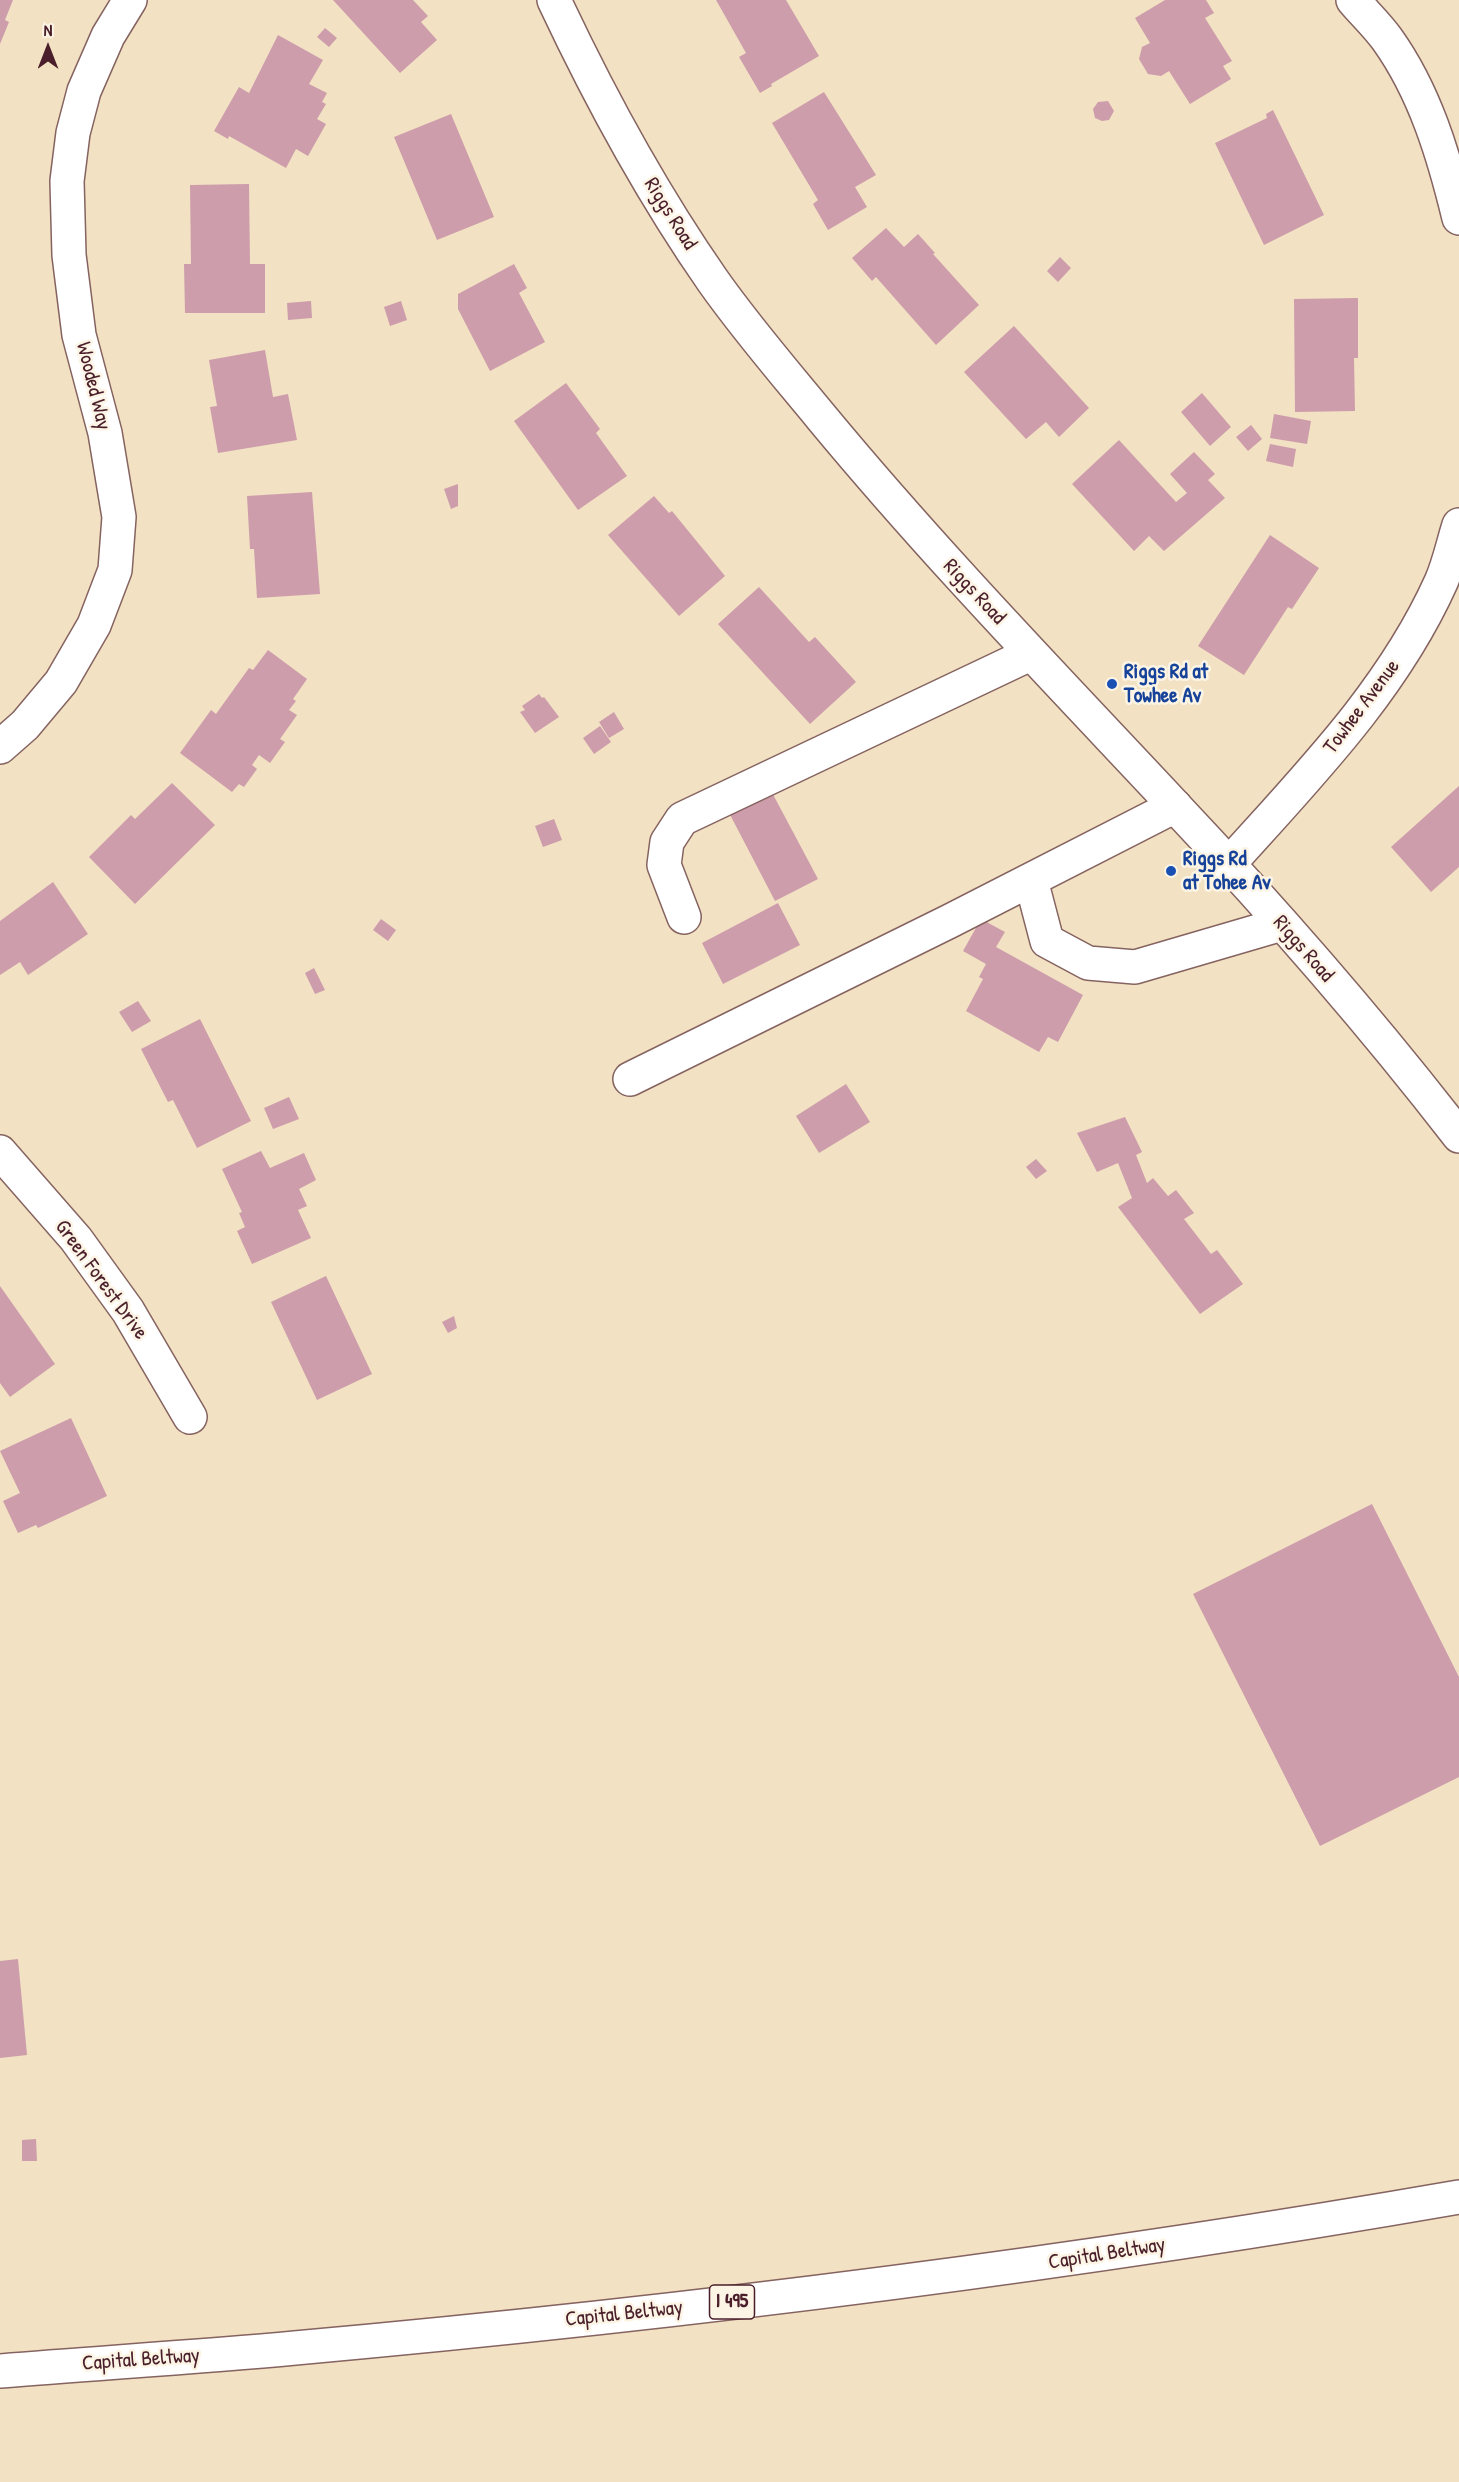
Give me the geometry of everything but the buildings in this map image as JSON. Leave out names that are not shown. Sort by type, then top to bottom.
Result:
[{"type":"main road","name":"Wooded Way","points":[[0,747],[25,725],[61,682],[94,625],[116,570],[120,517],[105,433],[79,335],[69,255],[67,182],[73,133],[84,92],[108,36],[130,0]]},
{"type":"main road","name":"Riggs Road","points":[[555,0],[606,107],[656,196],[714,283],[872,478],[1030,654],[1175,806],[1282,924],[1459,1136]]},
{"type":"main road","points":[[1353,0],[1387,39],[1422,100],[1438,144],[1459,218]]},
{"type":"main road","name":"Towhee Avenue","points":[[1228,865],[1341,738],[1380,688],[1442,581],[1459,525]]},
{"type":"main road","points":[[684,917],[664,865],[667,842],[682,819],[1030,654]]},
{"type":"main road","points":[[630,1079],[1175,806]]},
{"type":"main road","points":[[1031,880],[1047,941],[1088,963],[1135,968],[1282,924]]},
{"type":"main road","name":"Green Forest Drive","points":[[0,1152],[76,1239],[128,1311],[190,1417]]},
{"type":"main road","name":"Capital Beltway","points":[[0,2371],[294,2348],[653,2312],[1011,2268],[1310,2223],[1459,2197]]},
{"type":"place","name":"Riggs Rd at Towhee Av","points":[[1112,684]]},
{"type":"place","name":"Riggs Rd at Tohee Av","points":[[1171,871]]}]
